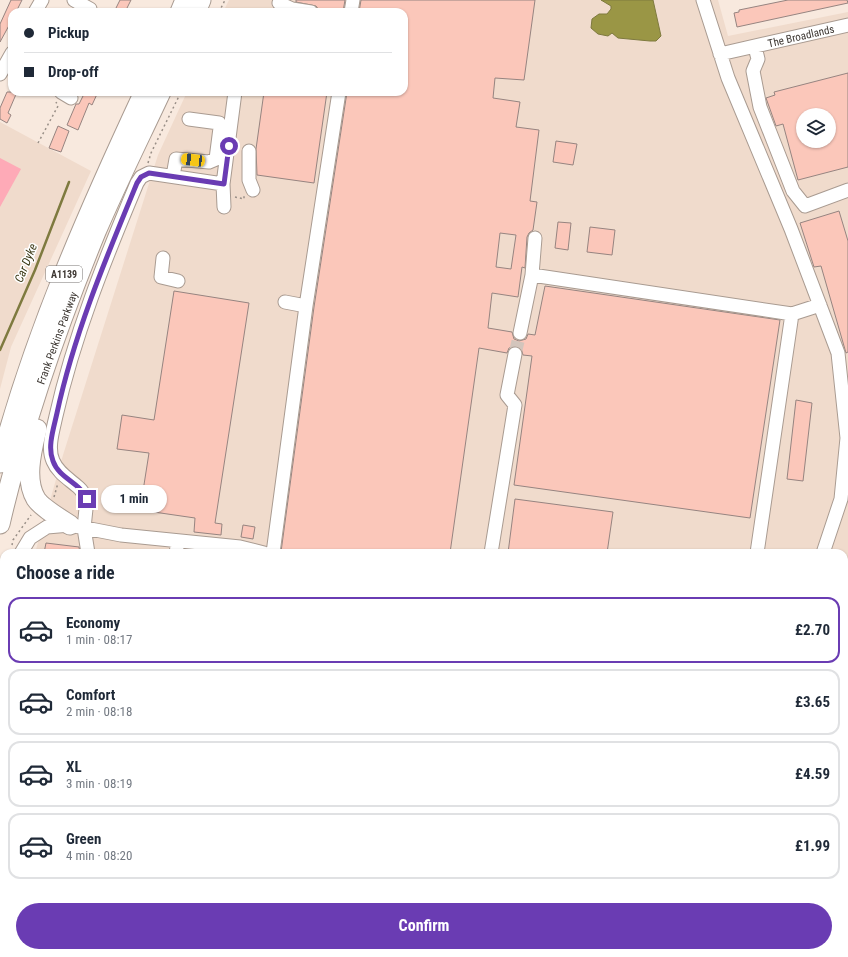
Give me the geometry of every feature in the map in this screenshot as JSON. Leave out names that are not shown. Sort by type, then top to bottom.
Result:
[{"type":"highway","name":"Frank Perkins Parkway","points":[[0,463],[34,350],[85,223],[142,96]]},
{"type":"highway","name":"Frank Perkins Parkway","points":[[0,524],[20,448],[47,361],[96,232],[159,96]]},
{"type":"highway","points":[[77,527],[37,500],[32,488],[30,473],[32,448],[82,268]]},
{"type":"street","points":[[74,0],[88,8]]},
{"type":"street","points":[[703,0],[728,78],[791,229],[838,353],[847,438],[841,499],[823,549]]},
{"type":"street","name":"The Broadlands","points":[[720,54],[848,25]]},
{"type":"street","points":[[755,47],[758,59],[753,71],[760,107],[793,191],[805,206],[848,190]]},
{"type":"street","points":[[0,74],[8,59]]},
{"type":"street","points":[[228,201],[224,184],[235,96]]},
{"type":"street","points":[[274,549],[306,306],[338,96]]},
{"type":"street","points":[[173,176],[176,159],[209,162],[216,159],[220,128],[219,123],[189,119]]},
{"type":"street","points":[[249,151],[251,185]]},
{"type":"street","points":[[86,549],[77,527],[87,499],[79,488],[61,474],[52,461],[51,441],[62,391],[103,265],[137,183],[141,177],[146,174],[161,174],[224,184]]},
{"type":"street","points":[[520,333],[532,275],[535,238]]},
{"type":"street","points":[[163,258],[160,277],[178,281]]},
{"type":"street","points":[[532,275],[792,314],[820,305]]},
{"type":"street","points":[[285,302],[306,306]]},
{"type":"street","points":[[758,549],[792,314]]},
{"type":"street","points":[[492,549],[514,405],[507,394],[515,354]]},
{"type":"street","points":[[18,549],[30,538],[47,527],[77,527],[142,537],[177,547],[195,542],[248,549]]},
{"type":"street","points":[[195,542],[207,549]]},
{"type":"path","points":[[38,143],[62,96]]},
{"type":"path","points":[[146,174],[151,153],[179,96]]},
{"type":"path","points":[[228,201],[244,199],[247,180],[251,185]]},
{"type":"path","points":[[53,500],[61,474]]},
{"type":"path","points":[[17,549],[13,540],[34,510]]},
{"type":"shaded area","points":[[229,0],[718,0],[728,36],[848,12],[848,549],[36,549],[63,455],[158,155],[185,96],[408,96],[408,8],[225,8]]},
{"type":"shaded area","points":[[601,0],[653,0],[661,36],[656,41],[650,41],[618,38],[612,33],[608,36],[598,34],[591,28],[592,19],[599,14],[607,14],[611,9],[611,6]]},
{"type":"shaded area","points":[[0,122],[91,171],[11,347],[0,389]]},
{"type":"shaded area","points":[[0,158],[21,169],[0,207]]},
{"type":"building","points":[[11,0],[22,0],[18,8],[8,8],[8,27],[0,42],[0,24]]},
{"type":"building","points":[[120,0],[131,0],[127,8],[116,8]]},
{"type":"building","points":[[296,0],[345,0],[344,8],[318,8],[316,6],[296,2]]},
{"type":"building","points":[[361,0],[535,0],[524,80],[495,78],[493,98],[520,102],[516,127],[539,130],[530,201],[537,202],[533,230],[527,237],[525,268],[522,267],[518,297],[492,293],[488,328],[512,332],[514,339],[519,341],[526,339],[528,334],[535,335],[545,286],[780,320],[750,518],[514,485],[532,356],[523,355],[521,348],[516,346],[509,348],[507,353],[479,348],[451,549],[281,549],[314,307],[346,96],[408,96],[408,8],[360,8]],"holes":[[[500,233],[516,235],[511,269],[496,267]]]},
{"type":"building","points":[[788,0],[847,0],[848,3],[737,27],[734,13],[739,12],[739,10]]},
{"type":"building","points":[[848,73],[848,167],[798,180],[783,124],[776,126],[766,98],[775,95],[774,92]]},
{"type":"building","points":[[7,92],[8,96],[15,96],[8,113],[11,115],[7,123],[0,119],[0,108]]},
{"type":"building","points":[[83,96],[96,96],[92,105],[89,103],[78,130],[67,125],[76,104],[79,104]]},
{"type":"building","points":[[263,96],[326,96],[314,183],[257,175],[256,149]]},
{"type":"building","points":[[58,126],[69,131],[61,152],[49,148]]},
{"type":"building","points":[[556,141],[577,144],[573,165],[553,162]]},
{"type":"building","points":[[839,211],[848,241],[848,352],[846,353],[821,266],[814,267],[800,223]]},
{"type":"building","points":[[558,222],[571,223],[568,250],[555,248]]},
{"type":"building","points":[[590,227],[615,230],[612,255],[587,252]]},
{"type":"building","points":[[174,291],[249,303],[215,523],[222,524],[221,535],[194,532],[195,518],[140,510],[149,453],[117,449],[122,415],[154,420]]},
{"type":"building","points":[[796,400],[812,403],[803,481],[787,479]]},
{"type":"building","points":[[515,499],[613,512],[608,549],[509,549]]},
{"type":"building","points":[[243,525],[255,527],[253,539],[241,537]]},
{"type":"building","points":[[46,543],[79,547],[79,549],[45,549]]},
{"type":"waterway","name":"Car Dyke","points":[[0,350],[35,270],[69,182]]},
{"type":"tunnel","points":[[515,354],[520,333]]},
{"type":"route","points":[[87,499],[79,488],[61,474],[52,461],[51,441],[62,391],[87,310],[103,265],[137,183],[141,177],[149,173],[161,174],[224,184],[229,146]]}]
